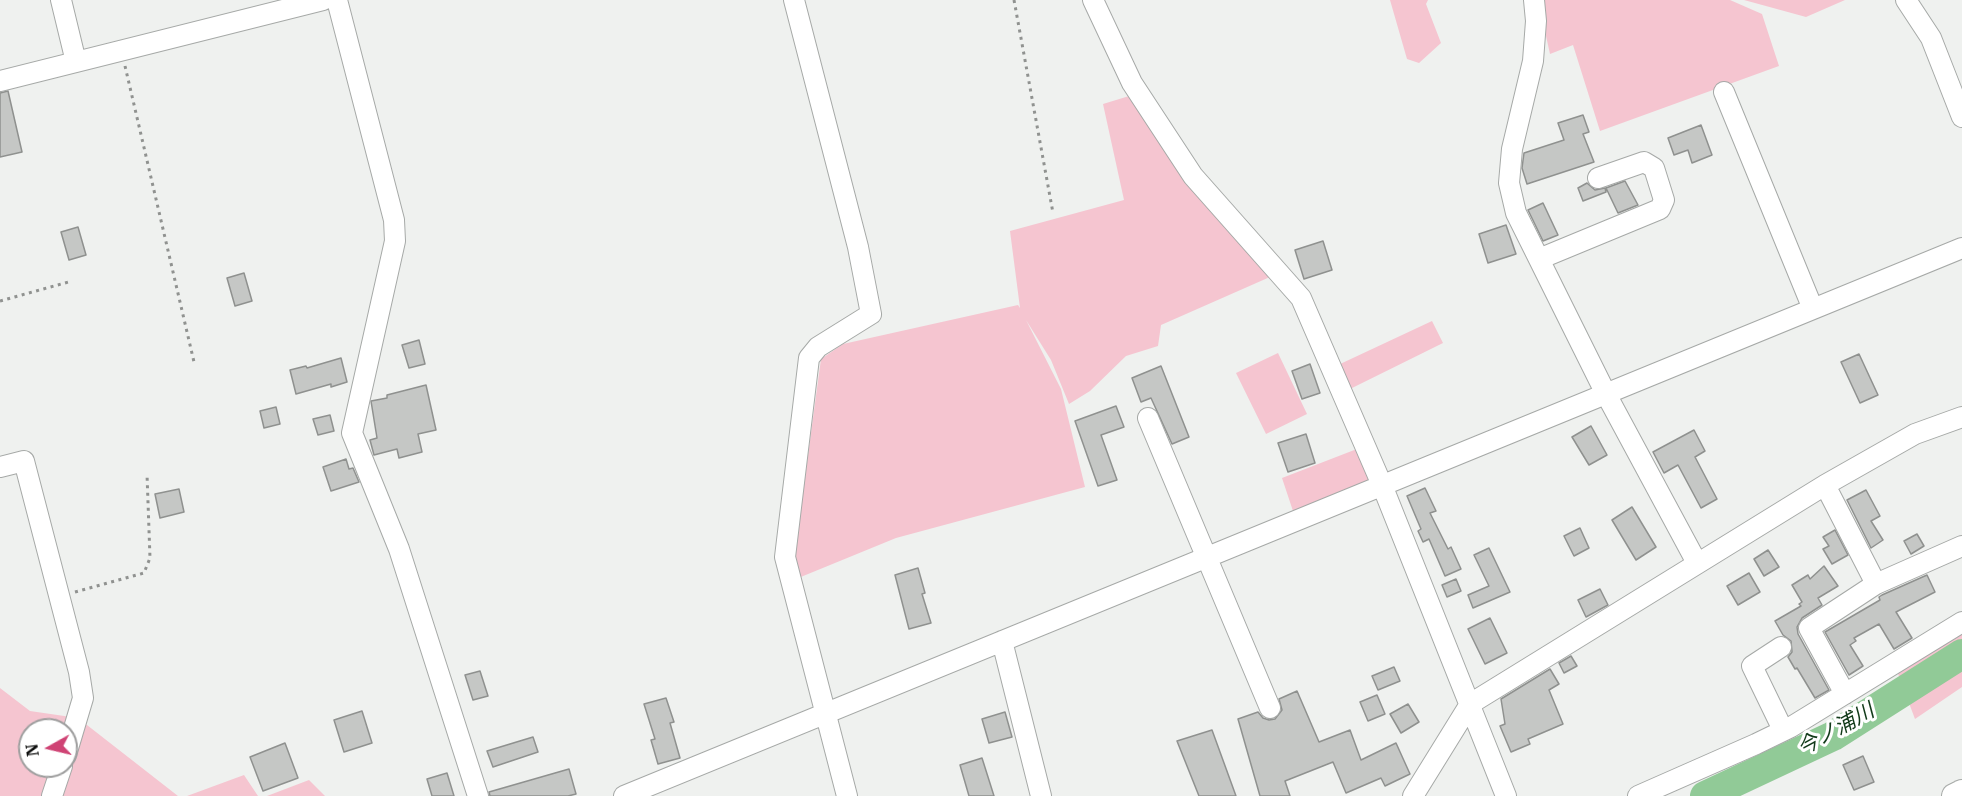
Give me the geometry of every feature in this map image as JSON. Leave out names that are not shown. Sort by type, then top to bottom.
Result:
[{"type":"main road","points":[[1954,796],[1962,792]]},
{"type":"street","points":[[61,0],[76,62]]},
{"type":"street","points":[[0,81],[323,0]]},
{"type":"street","points":[[337,0],[394,220],[395,242],[352,433],[399,549],[478,796]]},
{"type":"street","points":[[794,0],[858,247],[871,314],[818,347],[809,358],[785,557],[847,796]]},
{"type":"street","points":[[1093,0],[1132,83],[1193,176],[1301,298],[1382,484],[1506,796]]},
{"type":"street","points":[[1534,0],[1536,21],[1533,62],[1512,149],[1509,183],[1516,213],[1606,394],[1697,563]]},
{"type":"street","points":[[1906,0],[1930,38],[1962,117]]},
{"type":"street","points":[[1724,92],[1813,309]]},
{"type":"street","points":[[1539,259],[1660,209],[1664,200],[1654,168],[1644,162],[1598,178]]},
{"type":"street","points":[[624,796],[1962,248]]},
{"type":"street","points":[[1413,796],[1470,704],[1825,485],[1915,434],[1962,417]]},
{"type":"street","points":[[1148,418],[1270,708]]},
{"type":"street","points":[[0,467],[24,461],[79,672],[83,698],[77,718]]},
{"type":"street","points":[[1825,485],[1876,584]]},
{"type":"street","points":[[1845,694],[1809,628],[1876,584],[1962,546]]},
{"type":"street","points":[[1638,796],[1783,730],[1962,622]]},
{"type":"street","points":[[1002,641],[1041,796]]},
{"type":"street","points":[[1781,647],[1752,666],[1783,730]]},
{"type":"street","points":[[52,796],[58,778]]},
{"type":"path","points":[[1014,0],[1053,213]]},
{"type":"path","points":[[122,51],[194,362]]},
{"type":"path","points":[[0,301],[72,281]]},
{"type":"path","points":[[59,597],[144,573],[150,558],[147,474]]},
{"type":"shaded area","points":[[1390,0],[1428,0],[1426,4],[1441,43],[1419,63],[1407,59]]},
{"type":"shaded area","points":[[1538,0],[1730,0],[1762,14],[1779,66],[1600,131],[1573,45],[1550,54]]},
{"type":"shaded area","points":[[1744,0],[1845,0],[1806,17]]},
{"type":"shaded area","points":[[1139,93],[1279,273],[1161,325],[1158,346],[1126,356],[1090,391],[1069,404],[1051,360],[1026,320],[1061,389],[1085,487],[896,538],[791,581],[821,359],[843,344],[1018,305],[1020,308],[1010,231],[1124,200],[1103,104]]},
{"type":"shaded area","points":[[1432,321],[1443,343],[1348,390],[1338,365]]},
{"type":"shaded area","points":[[1278,353],[1307,414],[1266,434],[1236,373]]},
{"type":"shaded area","points":[[1362,447],[1378,484],[1295,517],[1282,478]]},
{"type":"shaded area","points":[[1962,623],[1962,687],[1915,719],[1894,663]]},
{"type":"shaded area","points":[[0,688],[30,711],[78,718],[178,796],[0,796]]},
{"type":"shaded area","points":[[244,775],[258,796],[187,796]]},
{"type":"shaded area","points":[[309,780],[325,796],[267,796]]},
{"type":"building","points":[[8,91],[22,152],[0,157],[0,93]]},
{"type":"building","points":[[1583,115],[1589,132],[1583,134],[1594,162],[1527,184],[1522,168],[1524,153],[1564,140],[1558,123]]},
{"type":"building","points":[[1701,125],[1712,155],[1692,163],[1688,150],[1674,155],[1668,138]]},
{"type":"building","points":[[1625,181],[1638,205],[1618,213],[1606,188]]},
{"type":"building","points":[[1587,183],[1595,190],[1605,188],[1606,192],[1583,201],[1578,188]]},
{"type":"building","points":[[1543,203],[1558,235],[1543,241],[1528,210]]},
{"type":"building","points":[[1506,225],[1516,254],[1488,263],[1479,234]]},
{"type":"building","points":[[78,227],[86,255],[69,260],[61,232]]},
{"type":"building","points":[[1323,241],[1332,270],[1304,279],[1295,250]]},
{"type":"building","points":[[244,273],[252,301],[235,306],[227,278]]},
{"type":"building","points":[[419,340],[425,364],[409,368],[402,345]]},
{"type":"building","points":[[1859,354],[1878,395],[1860,403],[1841,362]]},
{"type":"building","points":[[341,358],[347,382],[296,394],[290,370],[306,366],[307,368]]},
{"type":"building","points":[[1310,364],[1320,393],[1302,399],[1292,371]]},
{"type":"building","points":[[1161,366],[1189,437],[1172,444],[1151,398],[1141,402],[1132,378]]},
{"type":"building","points":[[426,385],[436,430],[418,434],[422,452],[399,458],[397,449],[374,455],[370,440],[377,438],[371,401]]},
{"type":"building","points":[[1116,406],[1124,427],[1101,435],[1117,480],[1098,486],[1075,421]]},
{"type":"building","points":[[276,407],[280,424],[264,428],[260,411]]},
{"type":"building","points":[[330,415],[334,431],[318,435],[313,419]]},
{"type":"building","points":[[1591,426],[1607,455],[1589,465],[1572,437]]},
{"type":"building","points":[[1694,430],[1705,451],[1695,457],[1717,499],[1701,508],[1678,465],[1664,473],[1653,452]]},
{"type":"building","points":[[1306,434],[1315,463],[1288,472],[1278,443]]},
{"type":"building","points":[[346,459],[349,469],[353,468],[359,482],[331,491],[323,467]]},
{"type":"building","points":[[1425,488],[1436,511],[1430,513],[1448,549],[1451,547],[1461,569],[1445,576],[1429,539],[1423,542],[1418,531],[1421,529],[1407,496]]},
{"type":"building","points":[[179,489],[184,512],[160,518],[155,494]]},
{"type":"building","points":[[1866,490],[1880,516],[1871,521],[1883,540],[1871,548],[1847,500]]},
{"type":"building","points":[[1632,507],[1656,547],[1636,560],[1612,520]]},
{"type":"building","points":[[1580,528],[1589,548],[1574,556],[1564,536]]},
{"type":"building","points":[[1835,530],[1848,555],[1832,564],[1823,549],[1829,546],[1823,537]]},
{"type":"building","points":[[1917,534],[1924,546],[1911,554],[1904,541]]},
{"type":"building","points":[[1489,548],[1510,592],[1473,608],[1468,595],[1489,586],[1474,555]]},
{"type":"building","points":[[1768,550],[1779,567],[1764,576],[1754,559]]},
{"type":"building","points":[[1824,566],[1838,586],[1818,598],[1822,605],[1802,618],[1797,627],[1798,634],[1829,690],[1815,698],[1788,657],[1792,652],[1791,641],[1783,635],[1775,621],[1801,606],[1799,604],[1802,602],[1792,585],[1808,575],[1810,579]]},
{"type":"building","points":[[918,568],[925,593],[922,594],[931,623],[909,629],[895,575]]},
{"type":"building","points":[[1749,573],[1760,592],[1738,605],[1727,586]]},
{"type":"building","points":[[1927,575],[1935,592],[1896,612],[1912,638],[1894,649],[1879,624],[1854,638],[1856,641],[1850,645],[1863,666],[1849,675],[1825,632],[1880,600],[1879,597],[1882,595]]},
{"type":"building","points":[[1456,579],[1461,591],[1447,597],[1442,585]]},
{"type":"building","points":[[1600,589],[1608,605],[1586,617],[1578,600]]},
{"type":"building","points":[[1490,618],[1507,653],[1485,664],[1468,629]]},
{"type":"building","points":[[1571,656],[1577,666],[1564,673],[1559,663]]},
{"type":"building","points":[[1394,667],[1400,681],[1378,690],[1372,676]]},
{"type":"building","points":[[1550,669],[1559,684],[1549,690],[1563,724],[1528,739],[1530,744],[1511,752],[1500,726],[1505,724],[1501,699]]},
{"type":"building","points":[[480,671],[488,696],[473,700],[465,675]]},
{"type":"building","points":[[1297,691],[1319,742],[1350,730],[1361,760],[1396,743],[1410,774],[1385,786],[1381,778],[1346,793],[1333,762],[1285,781],[1290,796],[1260,796],[1238,719],[1258,712],[1263,718],[1275,719],[1282,710],[1279,699]]},
{"type":"building","points":[[1377,695],[1385,714],[1368,721],[1360,702]]},
{"type":"building","points":[[666,698],[674,722],[670,723],[680,758],[658,764],[651,740],[655,739],[644,704]]},
{"type":"building","points":[[1408,704],[1419,722],[1401,733],[1390,714]]},
{"type":"building","points":[[362,711],[372,743],[344,752],[334,720]]},
{"type":"building","points":[[1005,712],[1012,737],[989,743],[982,719]]},
{"type":"building","points":[[1212,730],[1236,796],[1199,796],[1177,741]]},
{"type":"building","points":[[533,737],[538,752],[493,767],[487,751]]},
{"type":"building","points":[[285,743],[298,778],[263,791],[250,757]]},
{"type":"building","points":[[1863,756],[1874,782],[1854,790],[1843,765]]},
{"type":"building","points":[[982,758],[994,796],[969,796],[960,765]]},
{"type":"building","points":[[569,769],[576,794],[568,796],[490,796],[489,792]]},
{"type":"building","points":[[447,773],[454,796],[432,796],[427,779]]},
{"type":"waterway","name":"今ノ浦川","points":[[1705,796],[1833,736],[1962,654]]}]
